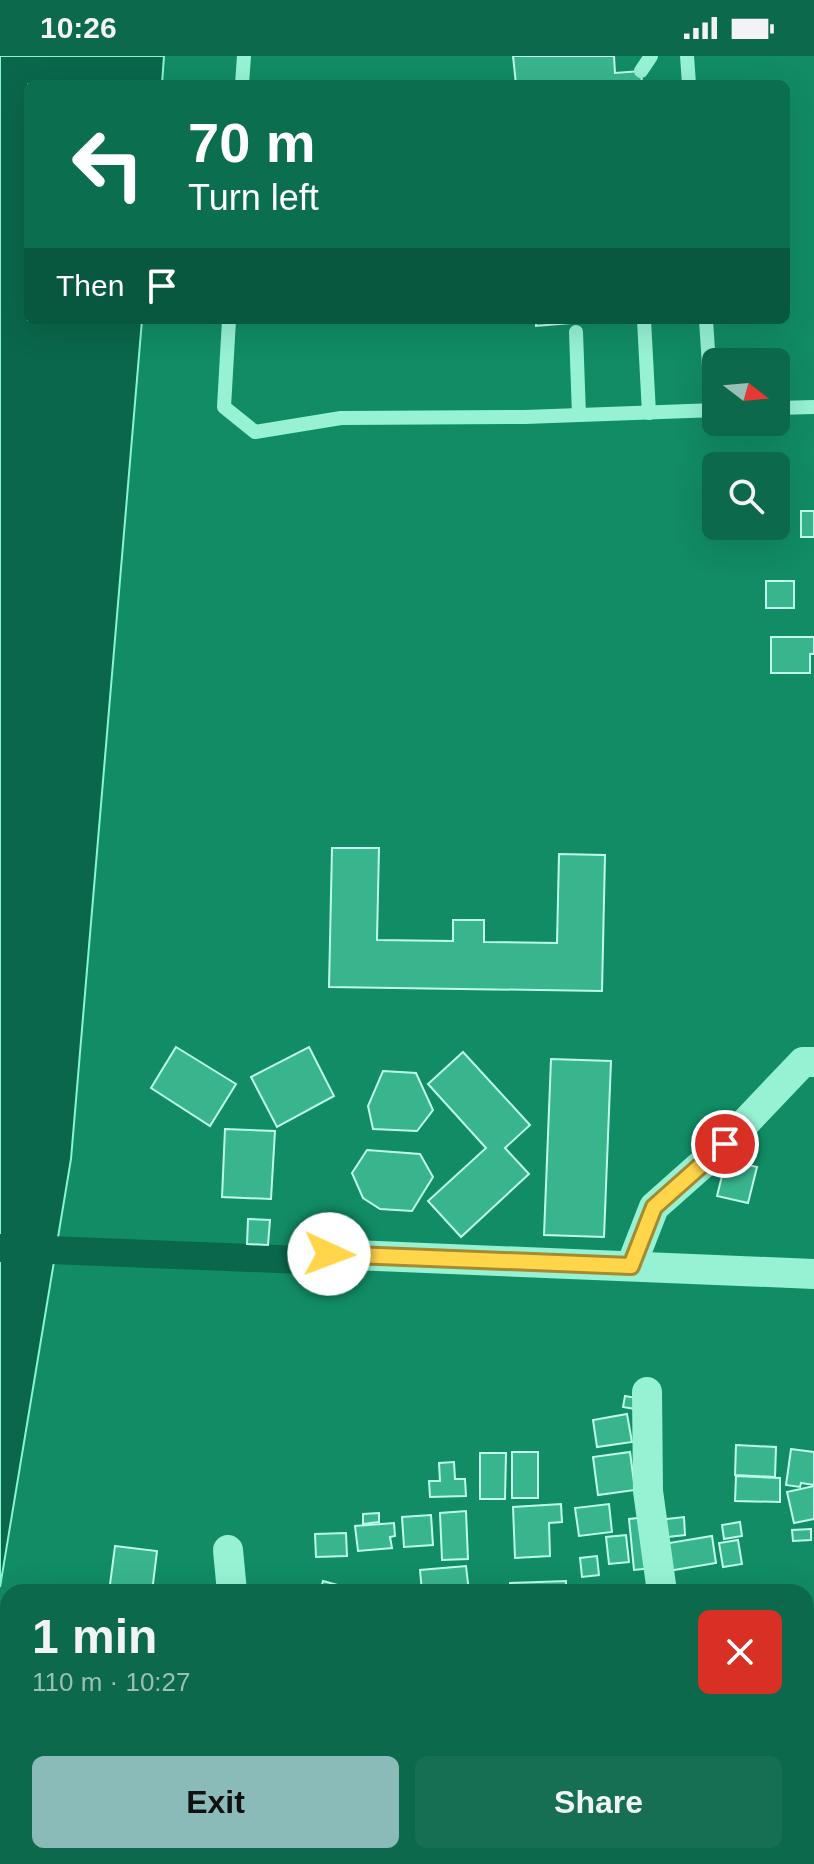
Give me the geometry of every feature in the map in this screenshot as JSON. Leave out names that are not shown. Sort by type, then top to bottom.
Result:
[{"type":"street","points":[[631,1266],[654,1207],[725,1144],[803,1062],[814,1062]]},
{"type":"street","points":[[329,1254],[814,1274]]},
{"type":"street","points":[[647,1392],[648,1491],[661,1584]]},
{"type":"street","points":[[228,1550],[231,1584]]},
{"type":"lane","points":[[242,80],[244,56]]},
{"type":"lane","points":[[641,71],[651,56]]},
{"type":"lane","points":[[687,56],[689,80]]},
{"type":"lane","points":[[229,324],[224,407],[255,432],[341,418],[702,411]]},
{"type":"lane","points":[[644,324],[649,413]]},
{"type":"lane","points":[[706,324],[708,348]]},
{"type":"lane","points":[[576,332],[579,415]]},
{"type":"lane","points":[[790,408],[814,407]]},
{"type":"shaded area","points":[[0,56],[164,56],[162,80],[24,80],[24,324],[142,324],[71,1159],[0,1584]]},
{"type":"building","points":[[513,56],[614,56],[615,73],[641,71],[642,80],[516,80]]},
{"type":"building","points":[[801,511],[814,511],[814,537],[801,537]]},
{"type":"building","points":[[766,581],[794,581],[794,608],[766,608]]},
{"type":"building","points":[[771,637],[814,637],[810,673],[771,673]]},
{"type":"building","points":[[332,848],[379,848],[377,940],[453,941],[453,920],[484,920],[484,942],[557,943],[559,854],[605,855],[602,991],[329,987]]},
{"type":"building","points":[[176,1047],[236,1084],[210,1126],[151,1088]]},
{"type":"building","points":[[309,1047],[334,1096],[277,1127],[251,1077]]},
{"type":"building","points":[[463,1052],[530,1125],[505,1148],[529,1174],[461,1237],[428,1201],[486,1148],[428,1084]]},
{"type":"building","points":[[551,1059],[611,1061],[604,1237],[544,1235]]},
{"type":"building","points":[[383,1071],[416,1073],[433,1110],[417,1131],[373,1129],[368,1106]]},
{"type":"building","points":[[225,1129],[275,1131],[271,1199],[222,1197]]},
{"type":"building","points":[[367,1150],[420,1154],[433,1177],[412,1211],[380,1209],[363,1198],[352,1173]]},
{"type":"building","points":[[726,1160],[757,1167],[748,1203],[717,1196]]},
{"type":"building","points":[[248,1219],[270,1220],[268,1245],[247,1244]]},
{"type":"building","points":[[625,1396],[643,1399],[641,1410],[623,1407]]},
{"type":"building","points":[[627,1414],[632,1442],[597,1447],[593,1420]]},
{"type":"building","points":[[736,1445],[776,1447],[775,1477],[735,1475]]},
{"type":"building","points":[[791,1449],[814,1452],[814,1485],[786,1485]]},
{"type":"building","points":[[512,1452],[538,1452],[538,1498],[512,1498]]},
{"type":"building","points":[[630,1452],[635,1490],[598,1495],[593,1457]]},
{"type":"building","points":[[480,1453],[506,1453],[505,1499],[480,1499]]},
{"type":"building","points":[[454,1462],[455,1479],[465,1479],[466,1496],[430,1497],[429,1481],[440,1481],[439,1463]]},
{"type":"building","points":[[736,1476],[780,1478],[780,1502],[735,1501]]},
{"type":"building","points":[[814,1486],[814,1519],[794,1523],[787,1492]]},
{"type":"building","points":[[561,1504],[562,1522],[549,1523],[550,1556],[515,1558],[513,1507]]},
{"type":"building","points":[[609,1504],[612,1532],[579,1536],[575,1508]]},
{"type":"building","points":[[466,1511],[468,1559],[442,1560],[440,1513]]},
{"type":"building","points":[[379,1513],[379,1522],[363,1524],[363,1514]]},
{"type":"building","points":[[431,1515],[433,1545],[404,1547],[402,1517]]},
{"type":"building","points":[[647,1517],[653,1568],[634,1570],[629,1519]]},
{"type":"building","points":[[684,1517],[685,1535],[659,1538],[658,1520]]},
{"type":"building","points":[[740,1522],[742,1536],[724,1539],[722,1525]]},
{"type":"building","points":[[394,1523],[395,1536],[390,1537],[392,1548],[358,1551],[355,1526]]},
{"type":"building","points":[[811,1529],[811,1540],[793,1541],[792,1530]]},
{"type":"building","points":[[346,1533],[347,1556],[316,1557],[315,1534]]},
{"type":"building","points":[[626,1535],[629,1562],[609,1564],[606,1537]]},
{"type":"building","points":[[712,1536],[716,1563],[668,1571],[663,1544]]},
{"type":"building","points":[[738,1540],[742,1564],[723,1567],[719,1543]]},
{"type":"building","points":[[115,1546],[157,1551],[153,1584],[110,1584]]},
{"type":"building","points":[[597,1556],[599,1575],[582,1577],[580,1558]]},
{"type":"building","points":[[466,1566],[468,1584],[421,1584],[420,1570]]},
{"type":"building","points":[[566,1581],[566,1584],[510,1583]]},
{"type":"waterway","points":[[0,1248],[353,1262]]},
{"type":"route","points":[[329,1254],[631,1266],[654,1207],[725,1144]]}]
